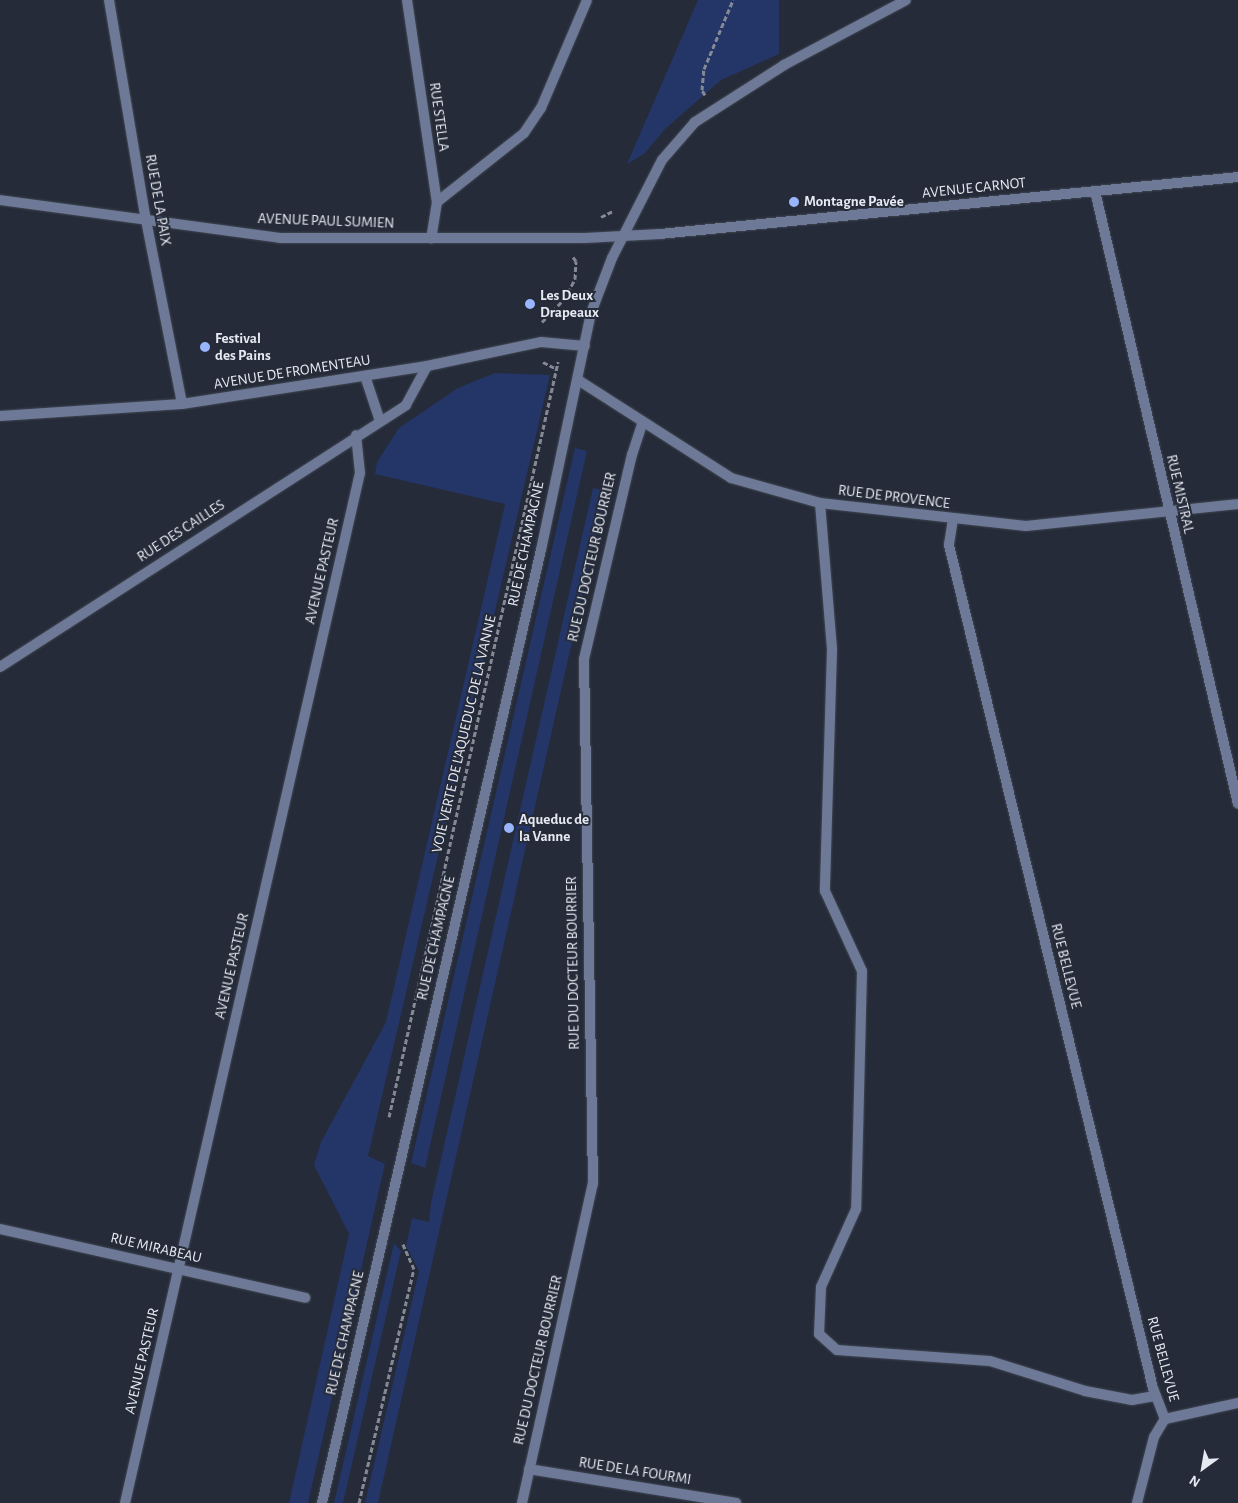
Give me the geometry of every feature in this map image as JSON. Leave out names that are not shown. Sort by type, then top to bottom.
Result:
[{"type":"street","name":"RUE DE LA PAIX","points":[[109,0],[146,220],[182,404]]},
{"type":"street","name":"RUE STELLA","points":[[407,0],[437,202],[431,239]]},
{"type":"street","points":[[437,202],[524,133],[541,108],[587,0]]},
{"type":"street","name":"RUE DE CHAMPAGNE","points":[[322,1503],[578,380],[591,314],[623,236],[662,160],[684,132],[712,109],[784,65],[906,0]]},
{"type":"street","name":"AVENUE CARNOT","points":[[623,236],[1238,177]]},
{"type":"street","name":"RUE MISTRAL","points":[[1095,191],[1168,511],[1237,791],[1238,804]]},
{"type":"street","name":"AVENUE PAUL SUMIEN","points":[[0,200],[280,238],[431,239],[623,236]]},
{"type":"street","name":"AVENUE DE FROMENTEAU","points":[[0,416],[182,404],[427,366],[510,346],[541,342],[585,346]]},
{"type":"street","name":"RUE DES CAILLES","points":[[0,667],[356,435],[406,405],[427,366]]},
{"type":"street","points":[[365,376],[380,421]]},
{"type":"street","name":"RUE DE PROVENCE","points":[[578,380],[731,478],[820,503],[1026,526],[1238,504]]},
{"type":"street","name":"RUE DU DOCTEUR BOURRIER","points":[[522,1503],[593,1184],[584,658],[632,455],[643,422]]},
{"type":"street","name":"AVENUE PASTEUR","points":[[125,1503],[360,473],[356,435]]},
{"type":"street","points":[[820,503],[832,650],[825,891],[862,971],[856,1209],[821,1287],[819,1334],[837,1350],[990,1361],[1085,1391],[1132,1400],[1155,1396]]},
{"type":"street","name":"RUE BELLEVUE","points":[[952,519],[949,545],[1155,1396],[1165,1419]]},
{"type":"street","name":"RUE MIRABEAU","points":[[0,1229],[305,1298]]},
{"type":"street","points":[[1137,1503],[1154,1437],[1165,1419],[1238,1403]]},
{"type":"street","name":"RUE DE LA FOURMI","points":[[529,1469],[736,1503]]},
{"type":"path","points":[[712,109],[702,90],[704,69],[733,0]]},
{"type":"path","points":[[539,325],[564,299],[575,279],[576,261],[566,250]]},
{"type":"path","name":"VOIE VERTE DE L'AQUEDUC DE LA VANNE","points":[[388,1120],[557,368],[560,343]]},
{"type":"path","points":[[535,362],[557,368],[562,378]]},
{"type":"path","points":[[359,1503],[414,1269],[400,1240]]},
{"type":"shaded area","points":[[698,0],[779,0],[779,54],[721,80],[665,129],[644,154],[627,164]]},
{"type":"shaded area","points":[[495,373],[550,375],[368,1156],[385,1164],[308,1503],[289,1503],[349,1234],[314,1165],[321,1142],[386,1022],[505,504],[375,474],[377,462],[399,428],[458,388]]},
{"type":"shaded area","points":[[575,448],[587,451],[425,1168],[411,1163]]},
{"type":"shaded area","points":[[593,488],[606,491],[378,1503],[365,1503],[419,1271],[406,1246],[412,1218],[429,1222],[431,1203]]},
{"type":"shaded area","points":[[394,1243],[401,1251],[343,1503],[334,1503]]},
{"type":"place","name":"Montagne Pavée","points":[[794,202]]},
{"type":"place","name":"Les Deux Drapeaux","points":[[530,304]]},
{"type":"place","name":"Festival des Pains","points":[[205,347]]},
{"type":"place","name":"Aqueduc de la Vanne","points":[[509,828]]}]
